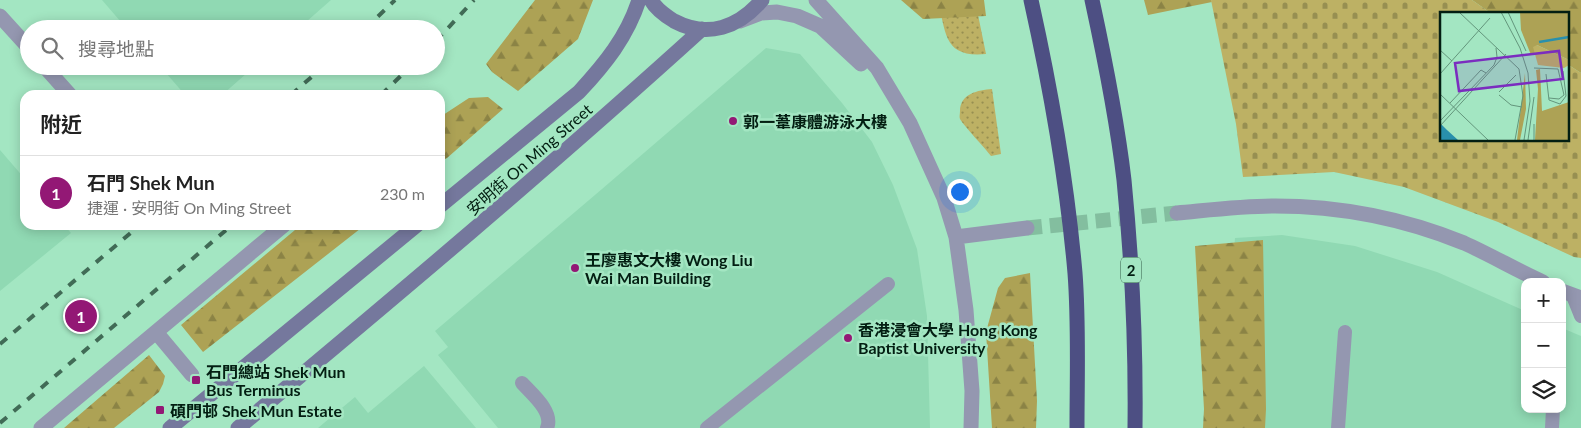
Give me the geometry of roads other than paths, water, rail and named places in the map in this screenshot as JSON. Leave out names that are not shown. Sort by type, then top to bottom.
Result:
[{"type":"highway","points":[[1031,0],[1058,137],[1071,239],[1078,340],[1078,428]]},
{"type":"highway","name":"2","points":[[1092,0],[1114,113],[1124,179],[1132,281],[1135,428]]},
{"type":"street","name":"安明街 On Ming Street","points":[[445,199],[579,92],[598,72],[621,42],[640,0]]},
{"type":"street","points":[[651,0],[667,17],[684,26],[702,29],[716,29],[760,13],[777,12],[797,16],[820,26],[875,79],[910,123]]},
{"type":"street","points":[[737,22],[752,12],[762,0]]},
{"type":"street","points":[[816,0],[877,68],[910,123],[944,198],[956,237],[966,310],[972,391],[971,428]]},
{"type":"street","points":[[0,16],[20,38]]},
{"type":"street","name":"安明街 On Ming Street","points":[[238,428],[429,269],[641,85],[702,29]]},
{"type":"street","points":[[52,75],[66,90]]},
{"type":"street","points":[[1177,213],[1237,207],[1276,206],[1353,212],[1390,220],[1445,236],[1499,259],[1533,278]]},
{"type":"street","points":[[956,237],[1027,228]]},
{"type":"street","points":[[41,428],[278,230]]},
{"type":"street","points":[[170,428],[410,230]]},
{"type":"street","points":[[156,332],[192,375]]},
{"type":"lane","points":[[707,428],[888,284]]},
{"type":"lane","points":[[1572,295],[1581,316]]},
{"type":"lane","points":[[1338,428],[1345,332]]},
{"type":"lane","points":[[522,383],[548,414],[550,421],[548,428]]},
{"type":"lane","points":[[1552,428],[1553,413]]},
{"type":"tunnel","points":[[1027,228],[1177,213]]},
{"type":"railway","points":[[374,20],[395,0]]},
{"type":"railway","points":[[445,31],[474,0]]},
{"type":"railway","points":[[297,90],[314,75]]},
{"type":"railway","points":[[386,90],[402,75]]},
{"type":"railway","points":[[0,344],[134,230]]},
{"type":"railway","points":[[0,423],[226,230]]},
{"type":"place","name":"郭一葦康體游泳大樓","points":[[733,121]]},
{"type":"place","name":"王廖惠文大樓 Wong Liu Wai Man Building","points":[[575,268]]},
{"type":"place","name":"石門 Shek Mun","points":[[81,316]]},
{"type":"place","name":"香港浸會大學 Hong Kong Baptist University","points":[[848,338]]},
{"type":"place","name":"石門總站 Shek Mun Bus Terminus","points":[[196,380]]},
{"type":"place","name":"碩門邨 Shek Mun Estate","points":[[160,410]]}]
